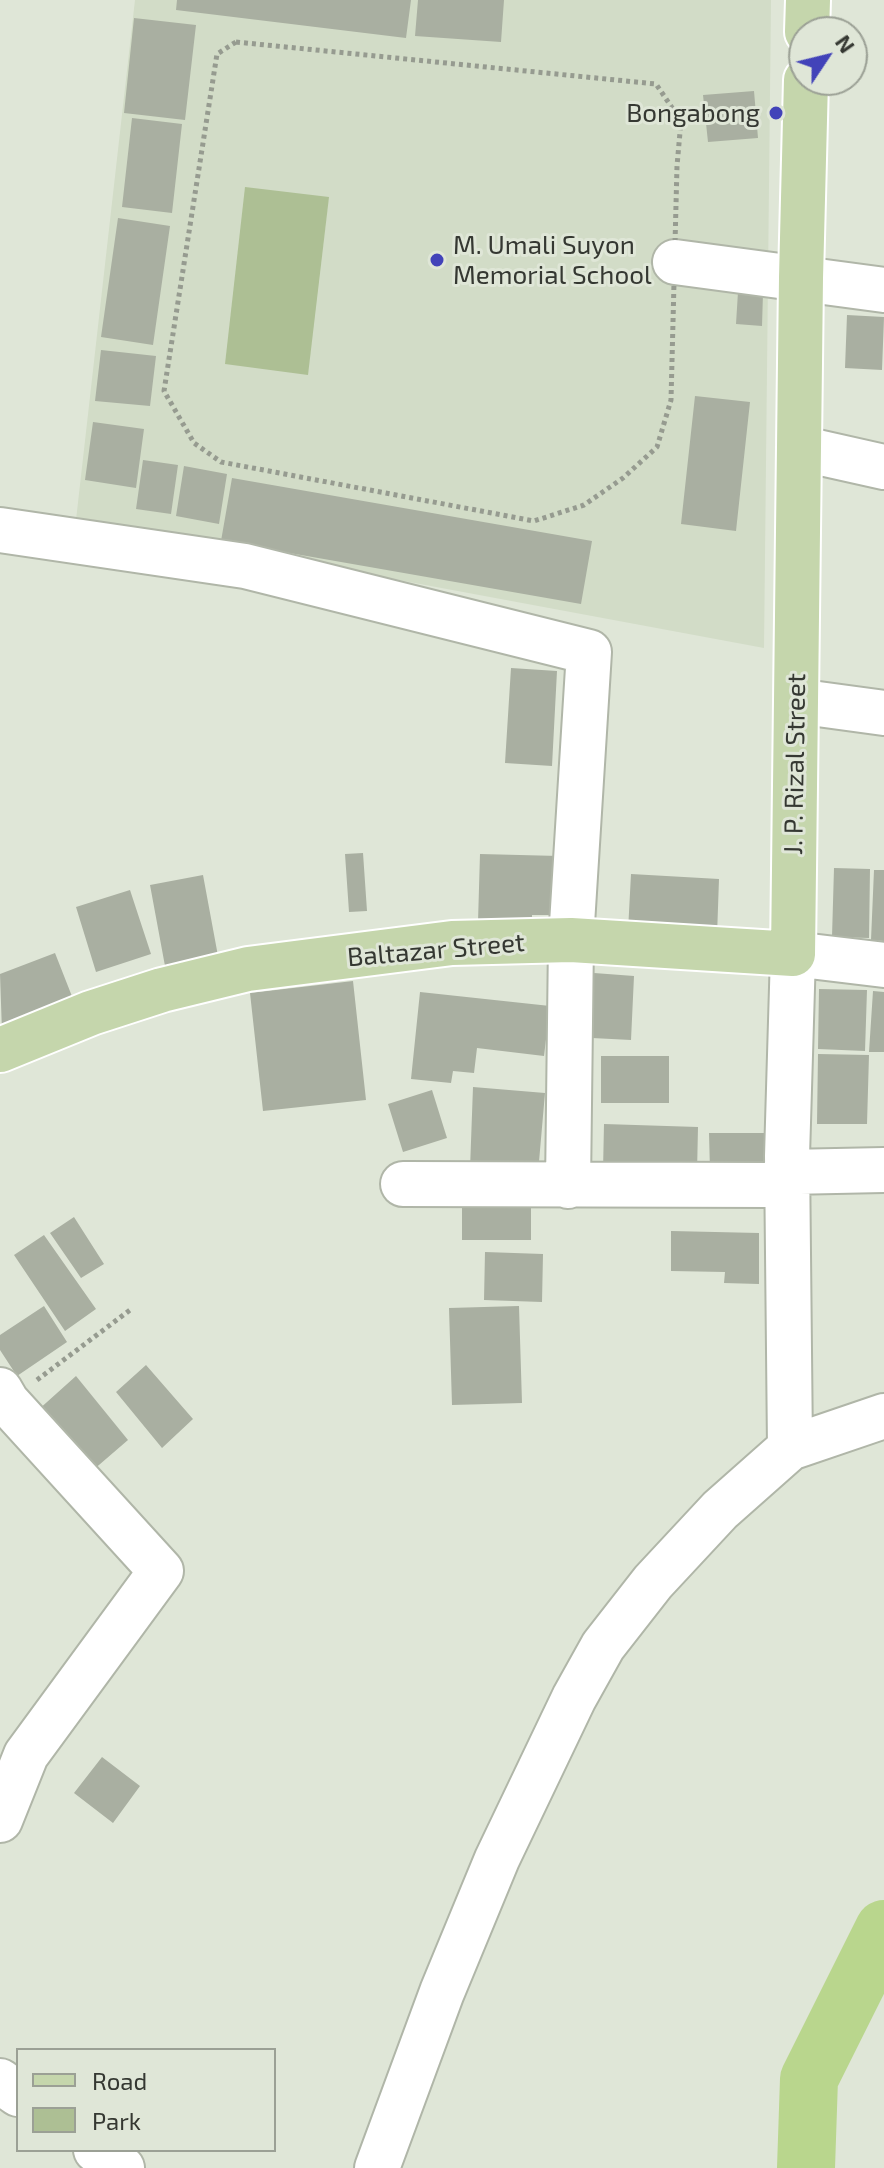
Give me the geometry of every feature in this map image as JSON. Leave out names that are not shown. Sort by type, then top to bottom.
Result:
[{"type":"main road","name":"J. P. Rizal Street","points":[[793,954],[806,96]]},
{"type":"main road","name":"Baltazar Street","points":[[0,1050],[91,1013],[148,994],[248,969],[452,943],[571,940],[793,954]]},
{"type":"street","points":[[675,262],[884,290]]},
{"type":"street","points":[[799,448],[884,467]]},
{"type":"street","points":[[0,530],[245,566],[589,652],[571,940],[568,1186]]},
{"type":"street","points":[[796,701],[884,713]]},
{"type":"street","name":"Baltazar Street","points":[[793,954],[884,965]]},
{"type":"street","name":"J. P. Rizal Street","points":[[790,1448],[788,1172],[793,954]]},
{"type":"street","points":[[403,1184],[773,1185],[788,1172],[884,1170]]},
{"type":"street","points":[[0,1820],[26,1755],[161,1571],[2,1400]]},
{"type":"street","points":[[377,2168],[442,1992],[497,1859],[574,1698],[603,1646],[653,1582],[720,1510],[790,1448],[884,1416]]},
{"type":"path","points":[[236,42],[656,84],[681,121],[675,262],[671,400],[657,447],[623,478],[584,505],[534,521],[221,462],[194,443],[164,391],[217,54],[236,42]]},
{"type":"path","points":[[2,1400],[130,1310]]},
{"type":"shaded area","name":"M. Umali Suyon Memorial School","points":[[135,0],[771,0],[764,648],[76,520]]},
{"type":"green space","points":[[245,187],[329,197],[308,375],[225,364]]},
{"type":"building","points":[[177,0],[411,0],[406,38],[176,10]]},
{"type":"building","points":[[418,0],[504,0],[501,42],[415,36]]},
{"type":"building","points":[[134,18],[196,25],[185,120],[124,113]]},
{"type":"building","points":[[754,91],[758,138],[708,142],[703,95]]},
{"type":"building","points":[[132,118],[182,124],[172,213],[122,207]]},
{"type":"building","points":[[118,218],[170,226],[153,345],[101,337]]},
{"type":"building","points":[[738,292],[763,293],[762,326],[736,324]]},
{"type":"building","points":[[847,315],[884,317],[882,370],[845,368]]},
{"type":"building","points":[[101,350],[156,356],[150,406],[95,401]]},
{"type":"building","points":[[695,396],[750,402],[736,531],[681,524]]},
{"type":"building","points":[[93,422],[144,429],[136,488],[85,480]]},
{"type":"building","points":[[143,460],[178,465],[171,514],[136,509]]},
{"type":"building","points":[[184,466],[227,474],[219,524],[176,516]]},
{"type":"building","points":[[232,478],[592,541],[581,604],[221,541]]},
{"type":"building","points":[[511,668],[557,671],[552,766],[505,763]]},
{"type":"building","points":[[363,853],[367,911],[349,912],[345,854]]},
{"type":"building","points":[[480,854],[559,856],[557,915],[532,915],[532,924],[478,922]]},
{"type":"building","points":[[834,868],[870,869],[869,938],[832,937]]},
{"type":"building","points":[[874,870],[884,870],[884,941],[871,940]]},
{"type":"building","points":[[631,874],[719,879],[717,936],[628,931]]},
{"type":"building","points":[[203,875],[218,956],[165,966],[150,885]]},
{"type":"building","points":[[130,890],[151,954],[96,972],[76,907]]},
{"type":"building","points":[[55,953],[75,1004],[2,1032],[0,974]]},
{"type":"building","points":[[594,973],[634,976],[631,1040],[592,1038]]},
{"type":"building","points":[[353,981],[366,1100],[263,1111],[250,993]]},
{"type":"building","points":[[819,989],[867,990],[865,1051],[818,1049]]},
{"type":"building","points":[[873,991],[884,992],[884,1052],[869,1052]]},
{"type":"building","points":[[420,992],[550,1006],[544,1056],[477,1048],[474,1073],[453,1071],[451,1083],[411,1079]]},
{"type":"building","points":[[818,1054],[869,1055],[867,1124],[817,1124]]},
{"type":"building","points":[[601,1056],[669,1056],[669,1103],[601,1103]]},
{"type":"building","points":[[473,1087],[545,1093],[538,1173],[470,1169]]},
{"type":"building","points":[[432,1090],[447,1138],[403,1152],[388,1104]]},
{"type":"building","points":[[604,1124],[698,1127],[697,1173],[603,1171]]},
{"type":"building","points":[[709,1133],[770,1133],[771,1171],[710,1171]]},
{"type":"building","points":[[462,1198],[531,1199],[531,1240],[462,1240]]},
{"type":"building","points":[[74,1217],[104,1264],[81,1278],[50,1233]]},
{"type":"building","points":[[671,1231],[759,1233],[759,1284],[724,1283],[725,1272],[671,1271]]},
{"type":"building","points":[[44,1235],[96,1309],[65,1331],[14,1255]]},
{"type":"building","points":[[485,1252],[543,1254],[542,1302],[484,1300]]},
{"type":"building","points":[[44,1306],[67,1342],[17,1376],[0,1350],[0,1335]]},
{"type":"building","points":[[519,1306],[522,1403],[452,1405],[449,1308]]},
{"type":"building","points":[[146,1365],[193,1419],[162,1448],[116,1392]]},
{"type":"building","points":[[76,1376],[128,1440],[92,1471],[37,1411]]},
{"type":"building","points":[[102,1757],[140,1786],[113,1823],[74,1793]]},
{"type":"waterway","points":[[806,2168],[809,2079],[884,1929]]},
{"type":"place","name":"Bongabong","points":[[776,113]]},
{"type":"place","name":"M. Umali Suyon Memorial School","points":[[437,260]]}]
